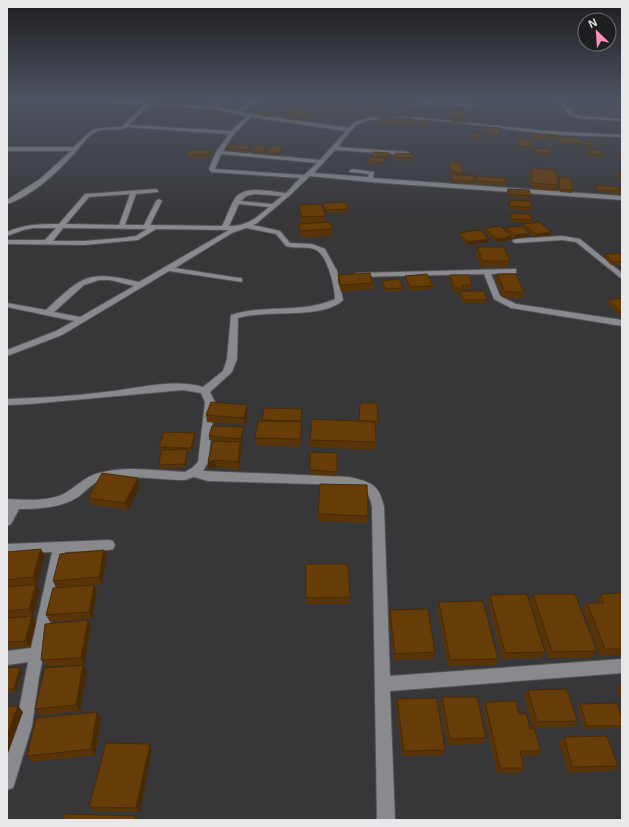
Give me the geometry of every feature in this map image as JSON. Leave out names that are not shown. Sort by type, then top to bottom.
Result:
[{"type":"street","points":[[7,202],[43,181],[85,139]]},
{"type":"street","points":[[228,139],[219,152],[212,169],[216,172],[278,174],[310,173],[370,180],[490,187],[622,198]]},
{"type":"street","points":[[7,234],[21,228],[63,226],[237,228],[247,226],[255,222],[287,195],[322,162],[342,139]]},
{"type":"street","points":[[7,149],[76,148]]},
{"type":"street","points":[[334,148],[409,154]]},
{"type":"street","points":[[219,152],[322,162]]},
{"type":"street","points":[[47,243],[63,226],[87,195],[156,191]]},
{"type":"street","points":[[121,226],[134,192]]},
{"type":"street","points":[[225,228],[237,202],[242,195],[287,195]]},
{"type":"street","points":[[146,227],[159,201]]},
{"type":"street","points":[[237,202],[273,206]]},
{"type":"street","points":[[95,242],[106,226]]},
{"type":"street","points":[[205,391],[227,372],[232,359],[234,317],[251,313],[304,311],[330,305],[339,300],[334,275],[326,253],[322,249],[318,247],[288,245],[278,232],[247,226]]},
{"type":"street","points":[[7,242],[95,242],[138,238],[154,227]]},
{"type":"street","points":[[7,353],[36,343],[83,320],[237,228]]},
{"type":"street","points":[[516,241],[562,238],[578,240],[622,277]]},
{"type":"street","points":[[169,269],[239,280]]},
{"type":"street","points":[[334,275],[487,273],[513,271]]},
{"type":"street","points":[[487,273],[497,297],[514,306],[622,323]]},
{"type":"street","points":[[49,312],[75,288],[85,281],[93,278],[110,277],[142,285]]},
{"type":"street","points":[[7,305],[49,312],[83,320]]},
{"type":"street","points":[[7,402],[98,396],[168,388],[195,388],[205,391],[210,402],[203,462],[200,469],[185,476],[116,474],[101,476],[88,481],[69,496],[55,500],[11,504],[7,521]]},
{"type":"street","points":[[193,473],[208,477],[349,481],[367,486],[375,494],[378,507],[386,820]]},
{"type":"street","points":[[7,549],[109,545]]},
{"type":"street","points":[[7,782],[24,726],[60,546]]},
{"type":"street","points":[[7,658],[38,654]]},
{"type":"street","points":[[382,684],[622,666]]},
{"type":"building","points":[[518,139],[525,139],[529,139],[531,147],[517,146]]},
{"type":"building","points":[[559,139],[579,139],[581,143],[560,142]]},
{"type":"building","points":[[585,141],[593,142],[594,145],[586,145]]},
{"type":"building","points":[[230,144],[250,146],[246,150],[225,148]]},
{"type":"building","points":[[257,145],[267,146],[263,152],[252,151]]},
{"type":"building","points":[[271,146],[283,146],[278,153],[266,152]]},
{"type":"building","points":[[535,148],[551,149],[551,153],[535,152]]},
{"type":"building","points":[[587,149],[600,150],[603,155],[590,154]]},
{"type":"building","points":[[189,150],[211,150],[208,155],[186,155]]},
{"type":"building","points":[[374,152],[389,153],[387,157],[372,156]]},
{"type":"building","points":[[396,153],[414,154],[413,158],[394,157]]},
{"type":"building","points":[[370,157],[385,158],[383,163],[368,161]]},
{"type":"building","points":[[449,162],[460,162],[463,173],[452,172]]},
{"type":"building","points":[[532,168],[556,170],[558,185],[532,183]]},
{"type":"building","points":[[452,174],[474,176],[474,181],[452,180]]},
{"type":"building","points":[[476,176],[506,178],[506,183],[477,181]]},
{"type":"building","points":[[559,177],[571,178],[573,190],[560,189]]},
{"type":"building","points":[[596,185],[618,187],[620,191],[597,190]]},
{"type":"building","points":[[508,189],[529,190],[531,196],[509,194]]},
{"type":"building","points":[[510,200],[530,201],[532,208],[510,206]]},
{"type":"building","points":[[346,202],[349,209],[325,210],[323,203]]},
{"type":"building","points":[[321,204],[326,216],[302,217],[299,205]]},
{"type":"building","points":[[511,213],[530,214],[532,220],[512,219]]},
{"type":"building","points":[[330,222],[332,229],[301,231],[298,224]]},
{"type":"building","points":[[539,222],[551,232],[536,234],[524,224]]},
{"type":"building","points":[[500,226],[511,236],[506,237],[508,238],[497,239],[485,228]]},
{"type":"building","points":[[521,226],[530,233],[515,235],[506,228]]},
{"type":"building","points":[[480,230],[489,239],[467,242],[459,233]]},
{"type":"building","points":[[477,247],[504,247],[510,261],[483,261]]},
{"type":"building","points":[[622,253],[622,261],[613,262],[605,254]]},
{"type":"building","points":[[370,273],[373,283],[341,285],[338,275]]},
{"type":"building","points":[[427,274],[433,286],[410,287],[405,276]]},
{"type":"building","points":[[497,274],[516,274],[524,292],[505,292]]},
{"type":"building","points":[[450,275],[469,275],[472,285],[462,285],[463,288],[454,288]]},
{"type":"building","points":[[399,279],[403,288],[385,289],[382,281]]},
{"type":"building","points":[[460,291],[484,291],[487,300],[463,300]]},
{"type":"building","points":[[622,298],[622,313],[608,300]]},
{"type":"building","points":[[211,402],[247,405],[244,418],[206,415]]},
{"type":"building","points":[[360,403],[377,403],[378,421],[359,421]]},
{"type":"building","points":[[264,408],[302,409],[301,421],[262,420]]},
{"type":"building","points":[[312,419],[375,422],[376,442],[310,440]]},
{"type":"building","points":[[258,421],[302,422],[300,439],[255,438]]},
{"type":"building","points":[[212,426],[244,427],[241,439],[209,436]]},
{"type":"building","points":[[164,432],[195,433],[191,448],[159,447]]},
{"type":"building","points":[[213,441],[240,442],[238,462],[215,460],[208,462]]},
{"type":"building","points":[[187,449],[185,464],[159,465],[161,450]]},
{"type":"building","points":[[310,452],[337,453],[337,472],[310,470]]},
{"type":"building","points":[[102,473],[138,478],[125,503],[88,498]]},
{"type":"building","points":[[320,484],[367,485],[368,516],[318,514]]},
{"type":"building","points":[[41,549],[33,577],[7,580],[7,552]]},
{"type":"building","points":[[104,550],[99,577],[53,581],[60,554]]},
{"type":"building","points":[[306,564],[348,564],[350,597],[306,598]]},
{"type":"building","points":[[36,584],[29,609],[7,611],[7,587]]},
{"type":"building","points":[[94,585],[89,612],[46,615],[53,588]]},
{"type":"building","points":[[621,593],[622,649],[605,649],[587,603],[604,603],[601,594]]},
{"type":"building","points":[[527,594],[545,652],[505,653],[490,595]]},
{"type":"building","points":[[533,594],[575,594],[597,651],[552,652]]},
{"type":"building","points":[[483,601],[498,659],[450,660],[439,602]]},
{"type":"building","points":[[428,609],[435,652],[395,654],[390,610]]},
{"type":"building","points":[[32,616],[25,641],[7,642],[7,618]]},
{"type":"building","points":[[88,620],[81,658],[41,660],[45,624]]},
{"type":"building","points":[[83,665],[76,705],[35,709],[45,668]]},
{"type":"building","points":[[20,667],[14,689],[7,689],[7,668]]},
{"type":"building","points":[[567,689],[577,721],[537,722],[528,690]]},
{"type":"building","points":[[442,697],[477,697],[486,738],[450,739]]},
{"type":"building","points":[[437,698],[445,750],[404,751],[397,699]]},
{"type":"building","points":[[516,701],[519,714],[526,713],[530,729],[534,728],[541,751],[520,751],[524,768],[500,768],[485,702]]},
{"type":"building","points":[[617,703],[622,718],[622,726],[587,726],[580,704]]},
{"type":"building","points":[[7,706],[18,706],[7,735]]},
{"type":"building","points":[[97,712],[91,749],[27,756],[36,718]]},
{"type":"building","points":[[607,736],[618,766],[572,767],[564,737]]},
{"type":"building","points":[[106,743],[150,744],[136,808],[89,807]]},
{"type":"building","points":[[65,814],[136,816],[135,820],[63,820]]}]
